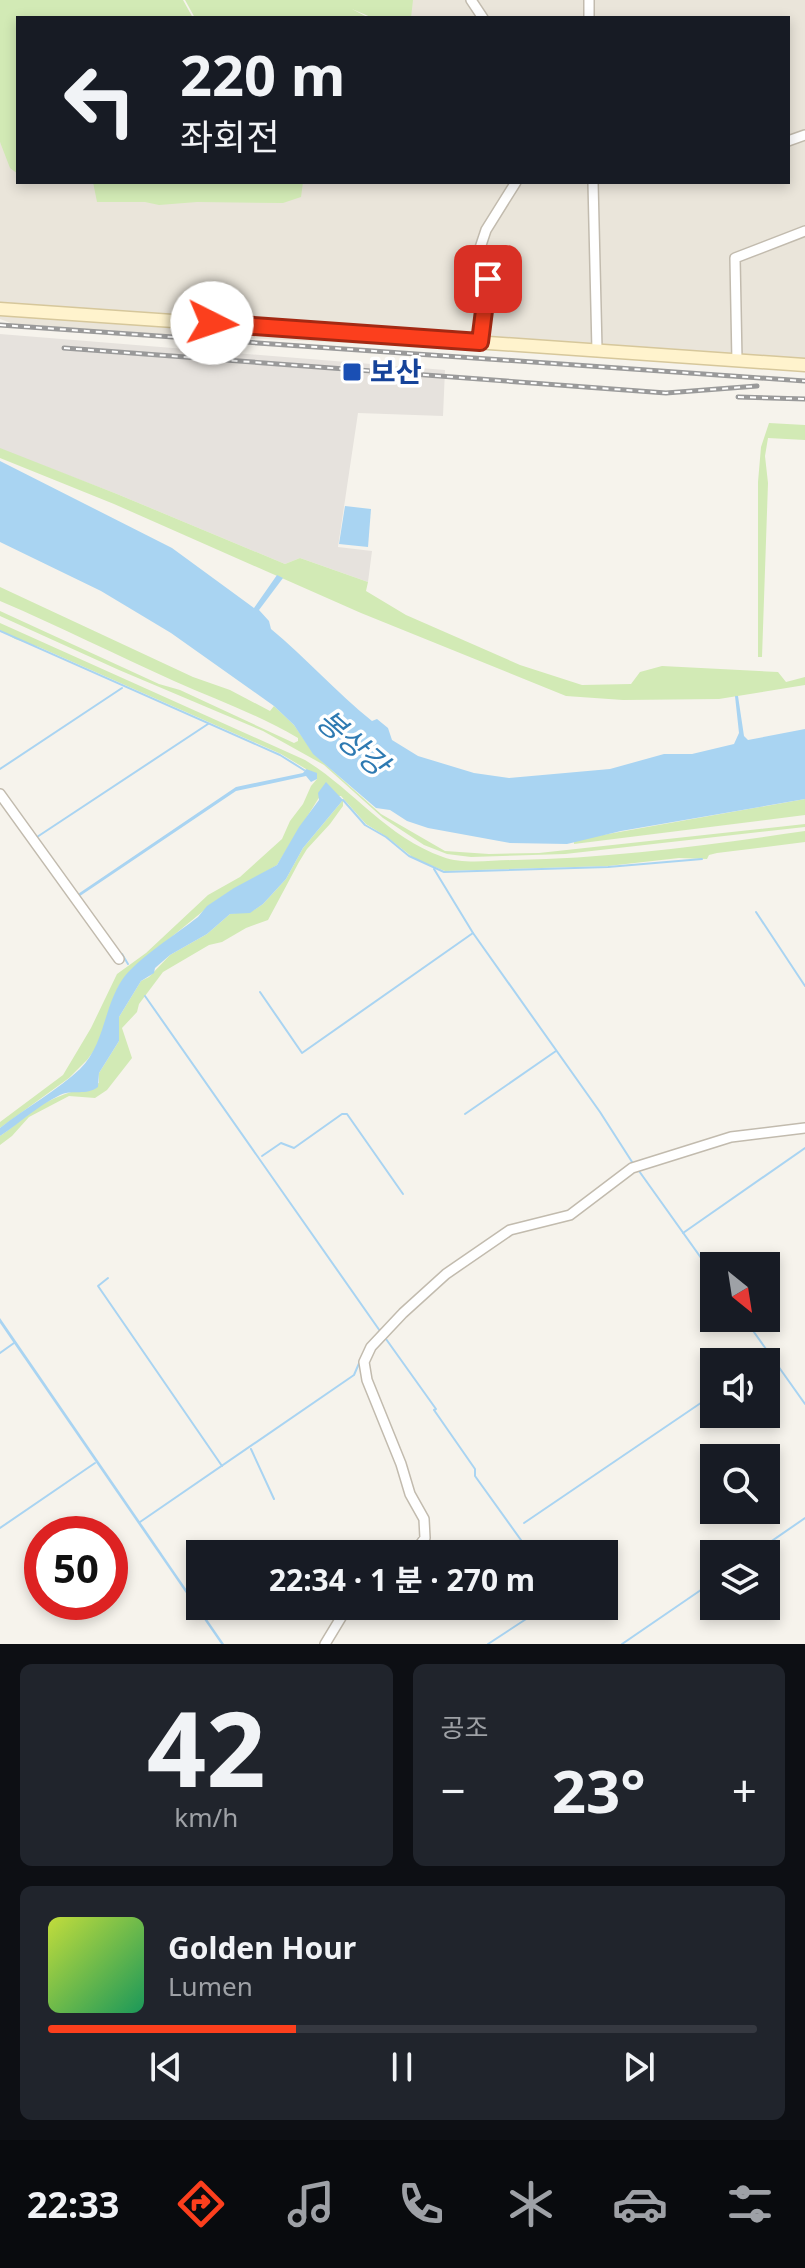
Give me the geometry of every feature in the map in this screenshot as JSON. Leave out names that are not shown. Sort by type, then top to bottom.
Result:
[{"type":"main road","points":[[0,309],[805,365]]},
{"type":"street","points":[[480,342],[488,279],[487,265],[480,248],[486,230],[515,184]]},
{"type":"street","points":[[593,184],[597,350]]},
{"type":"street","points":[[737,361],[735,258],[805,231]]},
{"type":"street","points":[[0,794],[119,959]]},
{"type":"street","points":[[424,1540],[424,1519],[410,1494],[364,1370],[366,1355],[394,1322],[446,1274],[510,1230],[570,1215],[632,1168],[731,1137],[805,1128]]},
{"type":"street","points":[[325,1644],[340,1620]]},
{"type":"shaded area","points":[[392,0],[805,0],[805,366],[21,327],[0,319],[0,142],[16,148],[16,184],[790,184],[790,16],[398,16]]},
{"type":"shaded area","points":[[0,334],[445,370],[443,416],[358,413],[338,547],[372,551],[368,582],[300,558],[285,564],[0,449]]},
{"type":"green space","points":[[0,0],[183,0],[192,16],[16,16],[16,172],[10,168],[0,142]]},
{"type":"green space","points":[[185,0],[413,0],[411,16],[368,16],[352,9],[365,16],[194,16]]},
{"type":"green space","points":[[93,184],[303,184],[301,197],[283,203],[159,205],[97,202]]},
{"type":"green space","points":[[769,423],[805,425],[805,440],[768,438],[765,456],[768,483],[762,657],[758,657],[758,482],[761,447]]},
{"type":"green space","points":[[0,448],[285,564],[300,558],[368,582],[366,591],[406,615],[520,665],[582,685],[631,684],[640,672],[662,666],[778,672],[786,682],[805,677],[805,685],[719,699],[623,700],[566,696],[361,613],[114,504],[0,458]]},
{"type":"green space","points":[[0,587],[270,711],[274,706],[294,725],[314,754],[381,814],[445,851],[539,853],[805,824],[805,827],[565,854],[471,857],[447,854],[424,845],[383,818],[324,765],[263,731],[0,616],[0,611],[294,743],[298,741],[298,738],[268,722],[0,601]]},
{"type":"green space","points":[[0,623],[305,760],[404,837],[443,857],[479,862],[588,857],[805,831],[805,842],[717,853],[709,855],[707,859],[679,858],[608,866],[445,871],[415,859],[366,824],[341,796],[320,796],[277,865],[213,903],[130,971],[119,986],[99,1044],[87,1060],[69,1078],[0,1128],[0,1122],[63,1075],[91,1028],[117,974],[146,953],[208,895],[240,877],[282,839],[317,779],[281,754],[15,639],[0,630]]},
{"type":"green space","points":[[805,799],[805,815],[574,844],[574,841],[591,837]]},
{"type":"green space","points":[[343,800],[343,806],[330,824],[307,849],[268,920],[209,945],[163,972],[139,1004],[137,1012],[122,1028],[132,1058],[107,1090],[95,1098],[69,1096],[29,1117],[0,1145],[0,1136],[41,1105],[99,1083],[99,1073],[119,1041],[119,1017],[141,981],[170,955],[207,934],[230,914],[254,910],[263,904],[286,879],[303,848]]},
{"type":"water","name":"봉상강","points":[[0,461],[172,548],[254,608],[277,575],[283,578],[259,610],[269,621],[271,629],[372,721],[377,719],[388,728],[392,740],[418,756],[474,773],[509,778],[610,769],[664,754],[692,754],[734,744],[739,733],[735,696],[738,696],[744,736],[748,740],[805,729],[805,799],[621,831],[567,844],[510,843],[428,828],[407,821],[390,810],[376,808],[313,754],[294,725],[274,706],[171,633],[101,591],[0,542]]},
{"type":"water","points":[[345,506],[371,509],[368,547],[339,544]]},
{"type":"water","points":[[306,769],[317,773],[317,779],[311,782],[306,776],[236,791],[77,898],[75,896],[236,787],[303,773]]},
{"type":"water","points":[[326,782],[343,800],[303,848],[286,879],[263,904],[250,913],[230,914],[207,934],[170,955],[155,968],[154,973],[141,981],[119,1017],[119,1041],[99,1073],[98,1087],[60,1095],[0,1136],[0,1128],[62,1084],[88,1059],[116,991],[128,972],[198,917],[207,906],[277,865],[319,800],[318,793]]},
{"type":"water","points":[[0,1318],[186,1589],[186,1593],[0,1323]]},
{"type":"water","points":[[204,1620],[224,1644],[221,1644]]},
{"type":"waterway","points":[[0,631],[280,755],[304,770]]},
{"type":"waterway","points":[[0,769],[122,688]]},
{"type":"waterway","points":[[37,837],[208,724]]},
{"type":"waterway","points":[[343,800],[365,825],[409,856],[444,872],[608,867],[702,859]]},
{"type":"waterway","points":[[434,869],[473,933],[634,1165]]},
{"type":"waterway","points":[[756,912],[805,986]]},
{"type":"waterway","points":[[260,992],[302,1053],[473,933]]},
{"type":"waterway","points":[[122,954],[128,964]]},
{"type":"waterway","points":[[145,996],[380,1331]]},
{"type":"waterway","points":[[465,1114],[556,1051]]},
{"type":"waterway","points":[[262,1156],[281,1143],[294,1148],[342,1114],[347,1114],[403,1194]]},
{"type":"waterway","points":[[683,1233],[805,1148]]},
{"type":"waterway","points":[[639,1171],[700,1256]]},
{"type":"waterway","points":[[108,1278],[98,1286],[222,1466]]},
{"type":"waterway","points":[[754,1332],[805,1404]]},
{"type":"waterway","points":[[386,1339],[436,1409],[475,1469],[475,1476],[521,1540]]},
{"type":"waterway","points":[[0,1353],[14,1343]]},
{"type":"waterway","points":[[140,1522],[354,1375],[360,1361]]},
{"type":"waterway","points":[[524,1523],[700,1404]]},
{"type":"waterway","points":[[251,1449],[274,1499]]},
{"type":"waterway","points":[[0,1528],[95,1463]]},
{"type":"waterway","points":[[773,1540],[805,1518]]},
{"type":"waterway","points":[[622,1644],[700,1591]]},
{"type":"waterway","points":[[488,1644],[525,1620]]},
{"type":"railway","points":[[0,325],[805,381]]},
{"type":"railway","points":[[64,348],[666,393],[757,386]]},
{"type":"railway","points":[[738,397],[805,399]]},
{"type":"place","name":"보산","points":[[352,372]]},
{"type":"route","points":[[212,323],[480,342],[488,279]]}]
